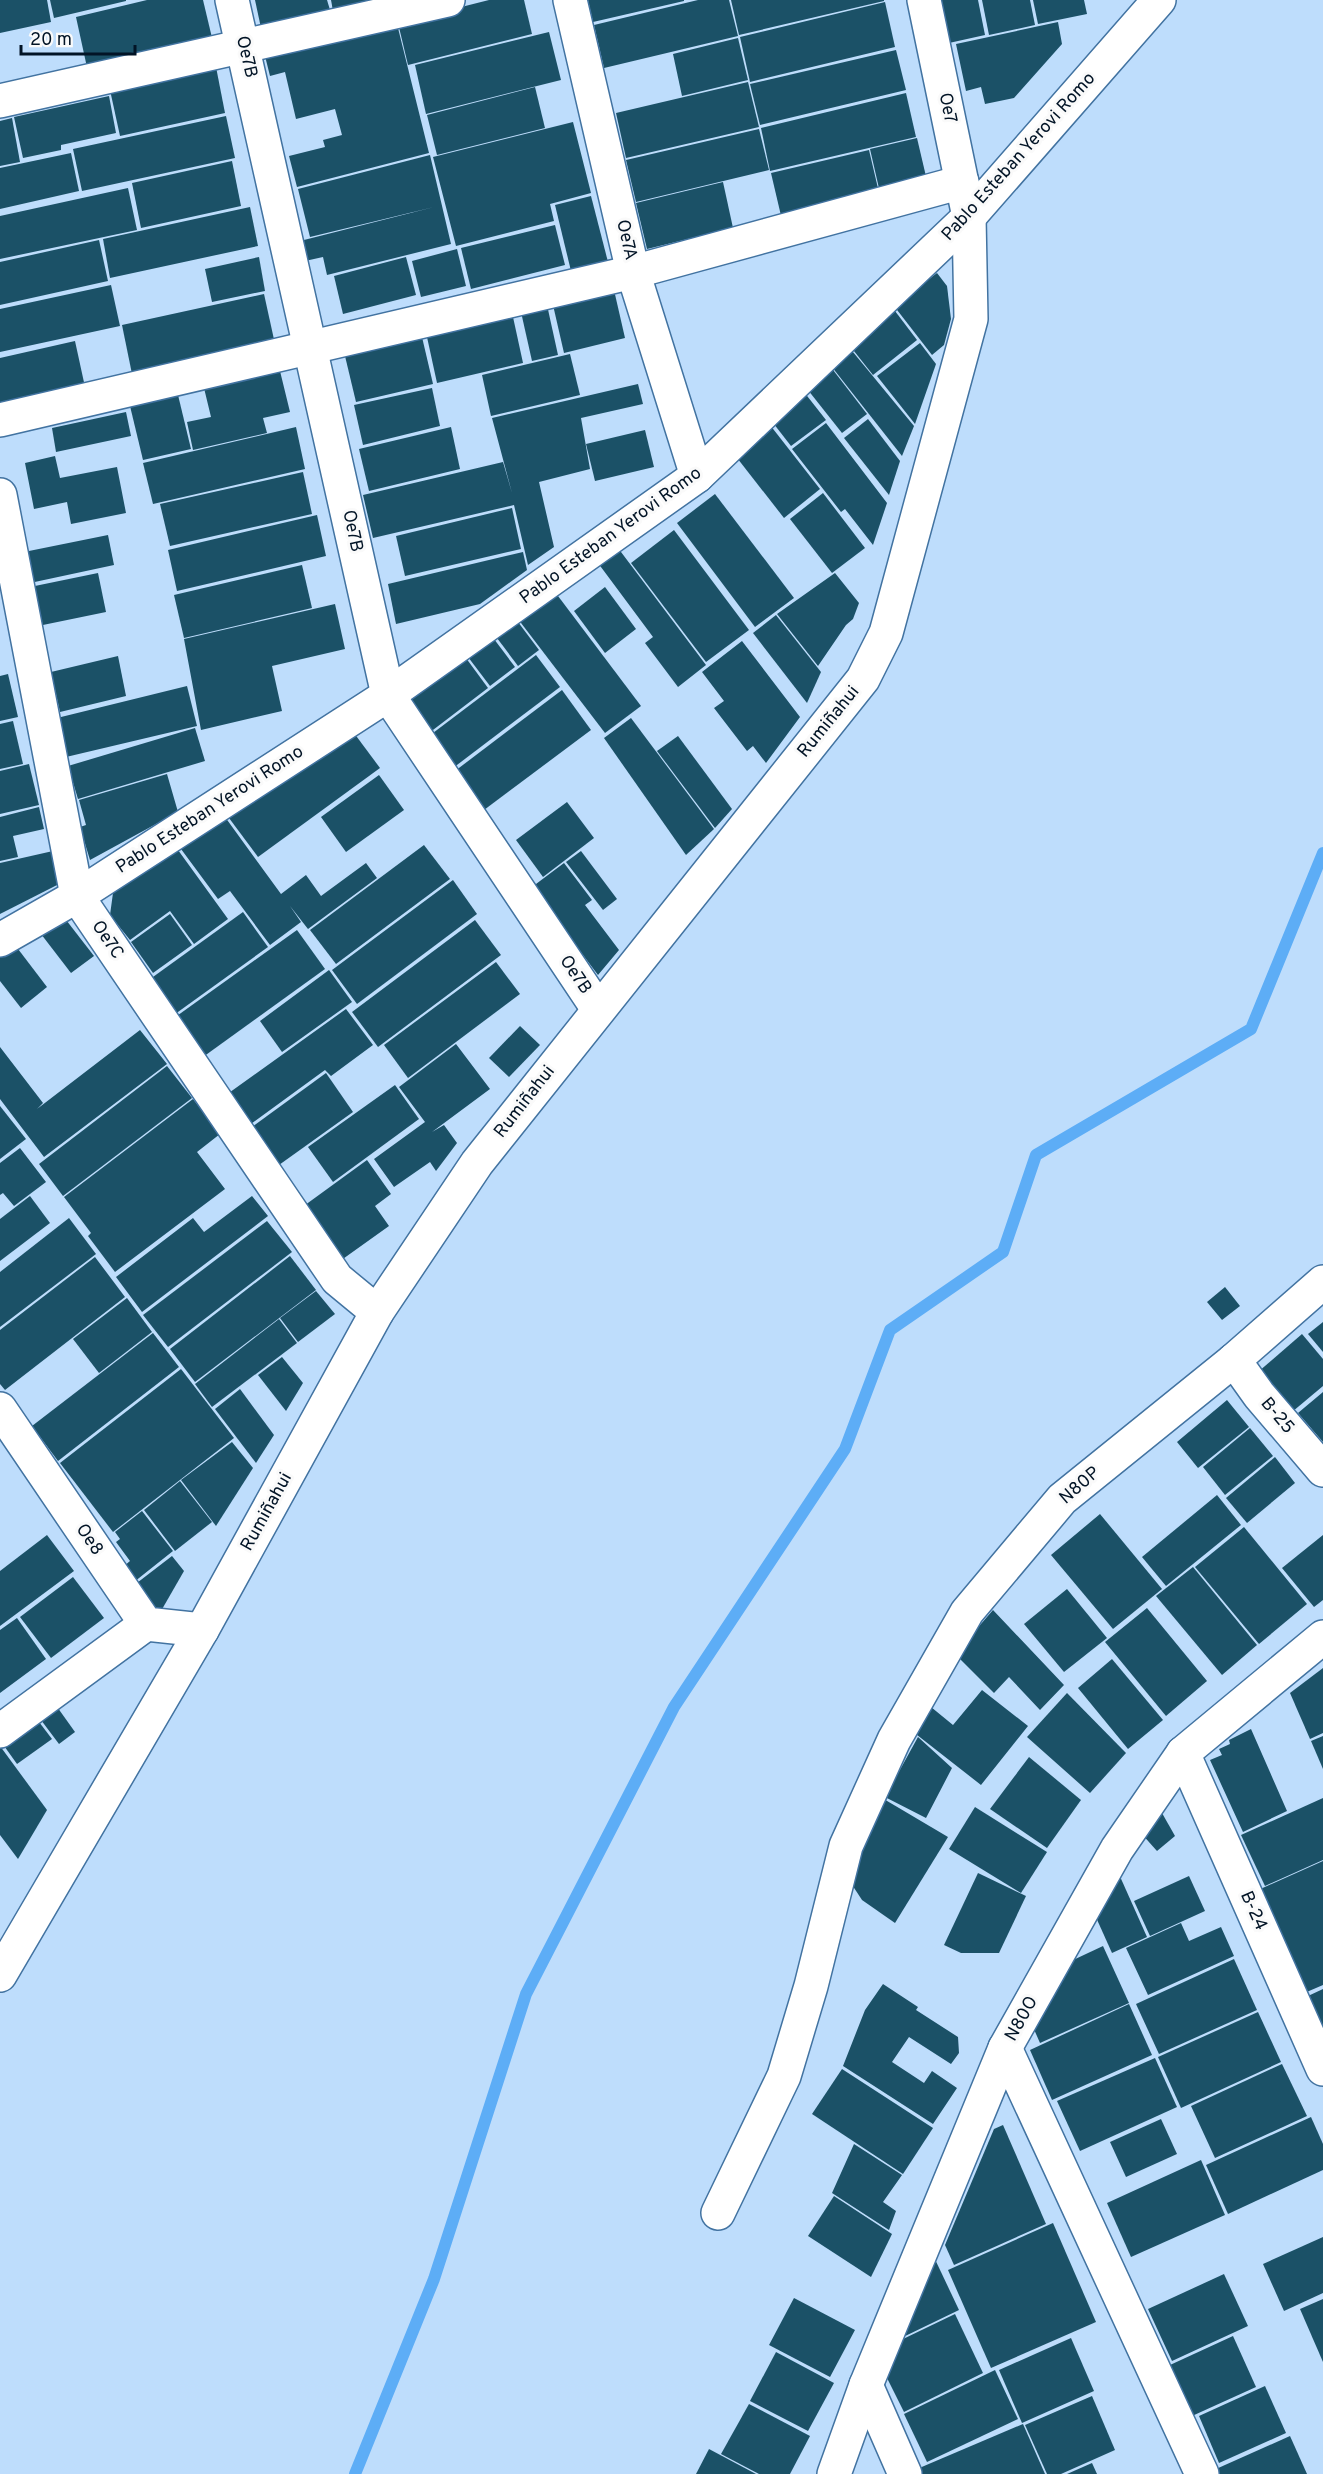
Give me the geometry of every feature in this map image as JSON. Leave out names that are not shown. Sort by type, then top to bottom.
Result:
[{"type":"street","name":"Oe7B","points":[[232,0],[312,346],[388,695],[598,1009]]},
{"type":"street","points":[[0,101],[448,0]]},
{"type":"street","name":"Oe7A","points":[[570,0],[633,272],[697,476]]},
{"type":"street","name":"Oe7","points":[[924,0],[969,217]]},
{"type":"street","name":"Pablo Esteban Yerovi Romo","points":[[0,940],[77,896],[388,695],[697,476],[969,217],[1159,0]]},
{"type":"street","points":[[0,420],[633,272],[962,182]]},
{"type":"street","name":"Rumiñahui","points":[[0,1975],[202,1630],[377,1312],[477,1163],[863,679],[886,633],[971,319],[969,217]]},
{"type":"street","name":"Oe7C","points":[[0,495],[77,896],[337,1279],[377,1312]]},
{"type":"street","name":"N80P","points":[[718,2213],[784,2076],[811,1986],[846,1846],[894,1740],[967,1612],[1062,1499],[1234,1360],[1323,1282]]},
{"type":"street","name":"B-25","points":[[1234,1360],[1259,1395],[1323,1470]]},
{"type":"street","name":"Oe8","points":[[0,1410],[146,1624]]},
{"type":"street","points":[[0,1731],[146,1624],[202,1630]]},
{"type":"street","name":"N80O","points":[[834,2474],[866,2385],[1005,2048],[1117,1849],[1183,1754],[1323,1637]]},
{"type":"street","name":"B-24","points":[[1183,1754],[1323,2069]]},
{"type":"street","points":[[1005,2048],[1202,2474]]},
{"type":"street","points":[[866,2385],[905,2474]]},
{"type":"building","points":[[0,0],[47,0],[51,22],[0,33]]},
{"type":"building","points":[[50,0],[126,0],[126,1],[54,18]]},
{"type":"building","points":[[147,0],[203,0],[213,42],[88,72],[76,17]]},
{"type":"building","points":[[255,0],[327,0],[330,10],[261,28]]},
{"type":"building","points":[[331,0],[372,0],[372,1],[333,11]]},
{"type":"building","points":[[489,0],[524,0],[532,34],[408,65],[398,23]]},
{"type":"building","points":[[588,0],[684,0],[684,1],[593,22]]},
{"type":"building","points":[[698,0],[729,0],[738,36],[604,68],[594,25]]},
{"type":"building","points":[[731,0],[884,0],[884,1],[739,35]]},
{"type":"building","points":[[940,0],[978,0],[985,35],[949,43]]},
{"type":"building","points":[[982,0],[1030,0],[1035,25],[989,35]]},
{"type":"building","points":[[1033,0],[1084,0],[1087,14],[1038,24]]},
{"type":"building","points":[[885,2],[895,47],[750,82],[740,37]]},
{"type":"building","points":[[1058,22],[1062,44],[1014,98],[985,104],[981,87],[966,91],[956,44]]},
{"type":"building","points":[[397,24],[429,153],[297,187],[289,156],[325,147],[323,140],[342,135],[335,109],[296,119],[285,72],[270,76],[265,56]]},
{"type":"building","points":[[549,32],[561,80],[426,114],[415,65]]},
{"type":"building","points":[[738,38],[748,80],[682,96],[673,54]]},
{"type":"building","points":[[896,50],[906,90],[760,125],[750,84]]},
{"type":"building","points":[[216,67],[225,113],[120,136],[110,90]]},
{"type":"building","points":[[748,82],[759,127],[626,158],[616,113]]},
{"type":"building","points":[[535,87],[545,128],[437,155],[427,115]]},
{"type":"building","points":[[906,93],[916,137],[770,171],[761,128]]},
{"type":"building","points":[[109,96],[116,133],[61,145],[61,150],[23,158],[14,117]]},
{"type":"building","points":[[226,116],[235,158],[82,191],[73,149]]},
{"type":"building","points":[[12,118],[20,162],[0,166],[0,121]]},
{"type":"building","points":[[573,122],[591,193],[550,204],[554,221],[456,246],[433,157]]},
{"type":"building","points":[[759,129],[769,170],[636,202],[626,160]]},
{"type":"building","points":[[917,138],[928,185],[881,197],[870,149]]},
{"type":"building","points":[[869,150],[880,197],[782,220],[771,173]]},
{"type":"building","points":[[71,153],[79,191],[0,209],[0,168]]},
{"type":"building","points":[[430,155],[451,244],[327,275],[323,257],[305,261],[300,241],[434,207],[310,237],[298,189]]},
{"type":"building","points":[[232,161],[241,206],[141,228],[132,183]]},
{"type":"building","points":[[723,182],[733,228],[647,249],[636,203]]},
{"type":"building","points":[[128,188],[137,230],[0,259],[0,216]]},
{"type":"building","points":[[591,196],[608,262],[571,271],[555,205]]},
{"type":"building","points":[[250,207],[258,246],[110,278],[103,239]]},
{"type":"building","points":[[555,225],[565,265],[471,289],[461,248]]},
{"type":"building","points":[[99,240],[108,281],[0,305],[0,262]]},
{"type":"building","points":[[457,249],[466,286],[421,297],[412,261]]},
{"type":"building","points":[[259,257],[265,291],[212,302],[205,269]]},
{"type":"building","points":[[406,257],[416,295],[343,314],[334,276]]},
{"type":"building","points":[[937,273],[947,286],[951,319],[944,345],[932,355],[894,306]]},
{"type":"building","points":[[111,285],[120,326],[0,352],[0,309]]},
{"type":"building","points":[[614,290],[625,338],[564,353],[553,305]]},
{"type":"building","points":[[264,294],[275,344],[132,374],[122,325]]},
{"type":"building","points":[[547,305],[558,355],[532,361],[521,312]]},
{"type":"building","points":[[895,311],[917,340],[873,375],[850,346]]},
{"type":"building","points":[[513,317],[523,363],[437,383],[427,337]]},
{"type":"building","points":[[422,337],[433,384],[356,402],[345,356]]},
{"type":"building","points":[[75,341],[85,387],[0,405],[0,358]]},
{"type":"building","points":[[920,343],[936,364],[915,424],[877,376]]},
{"type":"building","points":[[848,346],[914,426],[902,456],[828,362]]},
{"type":"building","points":[[570,354],[580,395],[491,416],[482,375]]},
{"type":"building","points":[[830,366],[867,414],[842,433],[804,385]]},
{"type":"building","points":[[280,371],[290,412],[263,418],[267,433],[193,450],[187,422],[211,417],[204,388]]},
{"type":"building","points":[[638,384],[643,404],[581,418],[590,469],[539,482],[554,547],[528,565],[514,505],[373,538],[363,495],[503,462],[512,493],[492,418]]},
{"type":"building","points":[[432,388],[440,426],[363,445],[354,405]]},
{"type":"building","points":[[804,392],[826,420],[791,446],[770,419]]},
{"type":"building","points":[[178,395],[191,449],[143,460],[130,406]]},
{"type":"building","points":[[126,412],[131,436],[56,452],[52,428]]},
{"type":"building","points":[[868,419],[900,461],[889,495],[844,438]]},
{"type":"building","points":[[826,423],[887,503],[873,545],[845,509],[841,512],[792,449]]},
{"type":"building","points":[[770,425],[820,489],[784,518],[734,454]]},
{"type":"building","points":[[296,427],[305,469],[153,504],[143,463]]},
{"type":"building","points":[[451,427],[460,469],[369,491],[359,449]]},
{"type":"building","points":[[645,430],[654,467],[595,481],[586,444]]},
{"type":"building","points":[[55,456],[60,478],[117,467],[126,513],[71,524],[67,502],[34,509],[25,463]]},
{"type":"building","points":[[303,472],[312,514],[170,546],[160,504]]},
{"type":"building","points":[[823,493],[865,548],[832,573],[790,519]]},
{"type":"building","points":[[715,494],[794,598],[755,627],[677,523]]},
{"type":"building","points":[[512,508],[521,549],[405,576],[396,536]]},
{"type":"building","points":[[317,515],[326,556],[177,591],[168,550]]},
{"type":"building","points":[[674,530],[749,630],[706,662],[631,563]]},
{"type":"building","points":[[108,535],[114,565],[30,583],[24,552]]},
{"type":"building","points":[[618,548],[706,665],[678,687],[645,643],[653,637],[598,563]]},
{"type":"building","points":[[523,552],[527,570],[480,604],[396,624],[388,584]]},
{"type":"building","points":[[302,565],[312,608],[184,638],[174,595]]},
{"type":"building","points":[[98,573],[106,612],[38,626],[30,587]]},
{"type":"building","points":[[835,573],[859,603],[853,619],[846,625],[818,666],[777,614]]},
{"type":"building","points":[[605,587],[636,629],[605,653],[574,611]]},
{"type":"building","points":[[555,592],[641,706],[605,733],[518,619]]},
{"type":"building","points":[[335,604],[345,649],[272,666],[282,711],[201,730],[184,639]]},
{"type":"building","points":[[776,615],[821,672],[807,703],[753,633]]},
{"type":"building","points":[[515,618],[539,650],[518,666],[494,634]]},
{"type":"building","points":[[491,635],[515,667],[490,686],[465,653]]},
{"type":"building","points":[[742,641],[800,717],[766,763],[753,746],[747,751],[714,708],[724,701],[702,672]]},
{"type":"building","points":[[463,654],[488,688],[429,733],[403,699]]},
{"type":"building","points":[[536,655],[560,687],[453,768],[429,736]]},
{"type":"building","points":[[118,656],[126,696],[60,712],[51,672]]},
{"type":"building","points":[[8,674],[18,717],[0,721],[0,676]]},
{"type":"building","points":[[187,686],[197,726],[66,757],[57,718]]},
{"type":"building","points":[[562,690],[591,730],[480,813],[451,774]]},
{"type":"building","points":[[631,718],[714,829],[686,855],[604,738]]},
{"type":"building","points":[[13,721],[23,764],[0,769],[0,724]]},
{"type":"building","points":[[195,728],[205,761],[78,799],[68,766]]},
{"type":"building","points":[[351,729],[380,768],[258,857],[229,818]]},
{"type":"building","points":[[678,736],[732,809],[715,828],[657,751]]},
{"type":"building","points":[[29,764],[39,805],[0,814],[0,771]]},
{"type":"building","points":[[167,774],[178,812],[90,860],[80,827],[86,825],[79,800]]},
{"type":"building","points":[[379,775],[404,810],[346,852],[321,817]]},
{"type":"building","points":[[567,802],[594,838],[543,877],[516,840]]},
{"type":"building","points":[[39,807],[44,829],[13,836],[18,857],[0,861],[0,817]]},
{"type":"building","points":[[225,817],[281,894],[306,875],[321,896],[366,863],[377,878],[308,929],[290,906],[301,922],[270,945],[230,891],[218,899],[181,849]]},
{"type":"building","points":[[424,845],[450,879],[336,964],[310,930]]},
{"type":"building","points":[[178,850],[228,919],[194,944],[170,911],[130,940],[110,915],[113,893]]},
{"type":"building","points":[[53,851],[61,883],[0,914],[0,863]]},
{"type":"building","points":[[581,851],[617,899],[603,910],[566,862]]},
{"type":"building","points":[[564,863],[592,900],[585,905],[619,950],[598,975],[532,887]]},
{"type":"building","points":[[453,880],[477,914],[357,1004],[332,970]]},
{"type":"building","points":[[243,912],[268,947],[171,1017],[146,982]]},
{"type":"building","points":[[170,914],[192,945],[153,973],[131,942]]},
{"type":"building","points":[[63,916],[94,956],[71,973],[41,934]]},
{"type":"building","points":[[475,920],[501,955],[378,1047],[352,1012]]},
{"type":"building","points":[[297,930],[325,969],[203,1057],[174,1018]]},
{"type":"building","points":[[15,945],[47,987],[21,1008],[0,981],[0,956]]},
{"type":"building","points":[[496,962],[520,994],[408,1078],[384,1045]]},
{"type":"building","points":[[329,970],[352,1002],[282,1052],[260,1021]]},
{"type":"building","points":[[346,1009],[373,1045],[331,1076],[325,1070],[248,1126],[226,1095]]},
{"type":"building","points":[[520,1026],[540,1045],[509,1077],[489,1058]]},
{"type":"building","points":[[140,1030],[167,1064],[44,1157],[0,1099],[0,1047],[43,1103],[37,1109]]},
{"type":"building","points":[[456,1044],[490,1089],[432,1132],[444,1125],[457,1143],[436,1171],[430,1162],[394,1187],[374,1159],[425,1122],[399,1087]]},
{"type":"building","points":[[167,1066],[192,1098],[63,1196],[39,1164]]},
{"type":"building","points":[[326,1073],[353,1112],[272,1170],[245,1132]]},
{"type":"building","points":[[395,1085],[419,1119],[333,1182],[308,1147]]},
{"type":"building","points":[[193,1099],[220,1134],[197,1152],[225,1189],[115,1272],[88,1236],[91,1233],[64,1197]]},
{"type":"building","points":[[0,1106],[26,1139],[0,1159]]},
{"type":"building","points":[[20,1148],[46,1182],[14,1206],[3,1193],[0,1195],[0,1163]]},
{"type":"building","points":[[367,1160],[391,1194],[375,1206],[389,1226],[340,1261],[301,1208]]},
{"type":"building","points":[[30,1196],[50,1223],[0,1261],[0,1219]]},
{"type":"building","points":[[252,1196],[268,1216],[142,1312],[116,1277],[193,1218],[204,1232]]},
{"type":"building","points":[[69,1218],[96,1254],[0,1327],[0,1272]]},
{"type":"building","points":[[267,1221],[292,1252],[168,1347],[143,1315]]},
{"type":"building","points":[[290,1256],[316,1290],[195,1382],[170,1349]]},
{"type":"building","points":[[95,1257],[125,1297],[5,1390],[0,1384],[0,1330]]},
{"type":"building","points":[[1225,1287],[1240,1306],[1222,1320],[1207,1302]]},
{"type":"building","points":[[316,1291],[335,1314],[298,1342],[280,1318]]},
{"type":"building","points":[[127,1298],[152,1332],[99,1373],[73,1339]]},
{"type":"building","points":[[279,1319],[297,1343],[212,1407],[195,1384]]},
{"type":"building","points":[[1323,1322],[1323,1352],[1308,1334]]},
{"type":"building","points":[[153,1333],[179,1367],[58,1461],[32,1426]]},
{"type":"building","points":[[1302,1334],[1323,1359],[1323,1386],[1292,1412],[1258,1372]]},
{"type":"building","points":[[282,1357],[303,1383],[286,1411],[258,1375]]},
{"type":"building","points":[[181,1369],[234,1438],[113,1532],[60,1463]]},
{"type":"building","points":[[240,1389],[274,1435],[256,1463],[215,1409]]},
{"type":"building","points":[[1323,1392],[1323,1442],[1298,1413]]},
{"type":"building","points":[[1227,1400],[1249,1427],[1198,1468],[1177,1442]]},
{"type":"building","points":[[1250,1428],[1273,1456],[1225,1495],[1203,1467]]},
{"type":"building","points":[[232,1442],[253,1468],[216,1526],[181,1480]]},
{"type":"building","points":[[1275,1457],[1295,1483],[1247,1523],[1226,1498]]},
{"type":"building","points":[[180,1481],[212,1522],[175,1551],[144,1510]]},
{"type":"building","points":[[1217,1495],[1241,1525],[1166,1586],[1142,1557]]},
{"type":"building","points":[[142,1511],[173,1551],[134,1582],[123,1567],[130,1561],[116,1542],[120,1539],[115,1532]]},
{"type":"building","points":[[1100,1514],[1162,1589],[1113,1629],[1051,1555]]},
{"type":"building","points":[[1244,1527],[1307,1604],[1259,1644],[1195,1567]]},
{"type":"building","points":[[47,1535],[74,1571],[0,1626],[0,1571]]},
{"type":"building","points":[[1323,1535],[1323,1600],[1314,1607],[1282,1568]]},
{"type":"building","points":[[172,1556],[184,1571],[161,1611],[156,1615],[133,1586]]},
{"type":"building","points":[[1193,1567],[1257,1645],[1222,1675],[1156,1596]]},
{"type":"building","points":[[73,1577],[104,1618],[51,1658],[20,1617]]},
{"type":"building","points":[[1067,1589],[1107,1638],[1064,1672],[1024,1624]]},
{"type":"building","points":[[1147,1608],[1207,1681],[1166,1716],[1105,1642]]},
{"type":"building","points":[[993,1610],[1064,1685],[1040,1710],[1009,1677],[994,1693],[955,1654]]},
{"type":"building","points":[[17,1618],[46,1659],[0,1693],[0,1630]]},
{"type":"building","points":[[1112,1659],[1163,1720],[1128,1749],[1078,1688]]},
{"type":"building","points":[[1323,1668],[1323,1733],[1310,1739],[1290,1693]]},
{"type":"building","points":[[982,1690],[1028,1726],[981,1785],[912,1731],[931,1707],[953,1725]]},
{"type":"building","points":[[1067,1693],[1126,1753],[1090,1793],[1027,1737]]},
{"type":"building","points":[[55,1704],[75,1732],[59,1744],[38,1716]]},
{"type":"building","points":[[36,1718],[52,1739],[17,1764],[2,1743]]},
{"type":"building","points":[[1251,1729],[1287,1811],[1243,1832],[1210,1760],[1222,1755],[1219,1749],[1230,1744],[1229,1740]]},
{"type":"building","points":[[1323,1736],[1323,1769],[1311,1741]]},
{"type":"building","points":[[918,1737],[952,1768],[926,1818],[881,1795],[892,1774],[896,1777]]},
{"type":"building","points":[[0,1746],[47,1810],[18,1859],[0,1835]]},
{"type":"building","points":[[1029,1757],[1081,1800],[1047,1848],[990,1809]]},
{"type":"building","points":[[877,1795],[948,1837],[895,1923],[862,1900],[845,1874]]},
{"type":"building","points":[[1323,1798],[1323,1860],[1265,1886],[1241,1835]]},
{"type":"building","points":[[975,1807],[1047,1852],[1021,1893],[949,1849]]},
{"type":"building","points":[[1162,1813],[1175,1836],[1157,1851],[1140,1832]]},
{"type":"building","points":[[1323,1861],[1323,1985],[1302,1994],[1256,1891]]},
{"type":"building","points":[[1118,1872],[1147,1937],[1112,1953],[1090,1904]]},
{"type":"building","points":[[978,1873],[1026,1896],[999,1953],[961,1953],[944,1945]]},
{"type":"building","points":[[1189,1876],[1205,1911],[1150,1936],[1134,1901]]},
{"type":"building","points":[[1181,1923],[1189,1941],[1221,1927],[1234,1956],[1148,1995],[1126,1948]]},
{"type":"building","points":[[1103,1946],[1129,2003],[1040,2043],[1033,2027],[1054,1969]]},
{"type":"building","points":[[1234,1959],[1257,2010],[1159,2054],[1136,2004]]},
{"type":"building","points":[[883,1984],[918,2007],[916,2010],[958,2037],[959,2053],[951,2064],[909,2037],[892,2062],[924,2083],[932,2071],[957,2088],[933,2124],[843,2066],[865,2010]]},
{"type":"building","points":[[1323,1989],[1323,2028],[1308,1996]]},
{"type":"building","points":[[1129,2004],[1152,2055],[1052,2100],[1030,2050]]},
{"type":"building","points":[[1258,2012],[1281,2062],[1181,2108],[1158,2057]]},
{"type":"building","points":[[1155,2058],[1177,2107],[1080,2151],[1057,2101]]},
{"type":"building","points":[[1282,2064],[1307,2116],[1215,2158],[1191,2106]]},
{"type":"building","points":[[842,2069],[933,2128],[903,2174],[812,2114]]},
{"type":"building","points":[[1311,2117],[1323,2144],[1323,2170],[1228,2214],[1206,2165]]},
{"type":"building","points":[[1161,2119],[1177,2154],[1126,2177],[1110,2142]]},
{"type":"building","points":[[1003,2125],[1046,2224],[954,2265],[945,2245],[994,2129]]},
{"type":"building","points":[[854,2144],[902,2175],[883,2202],[896,2211],[889,2230],[832,2193]]},
{"type":"building","points":[[1201,2160],[1225,2215],[1131,2257],[1107,2203]]},
{"type":"building","points":[[834,2196],[892,2234],[871,2277],[808,2236]]},
{"type":"building","points":[[1053,2223],[1096,2322],[991,2368],[948,2270]]},
{"type":"building","points":[[1323,2237],[1323,2293],[1284,2311],[1263,2264]]},
{"type":"building","points":[[932,2253],[959,2310],[899,2339]]},
{"type":"building","points":[[1224,2274],[1248,2326],[1172,2361],[1148,2309]]},
{"type":"building","points":[[794,2298],[855,2330],[830,2377],[769,2345]]},
{"type":"building","points":[[1323,2299],[1323,2362],[1300,2309]]},
{"type":"building","points":[[955,2314],[983,2373],[904,2412],[887,2378],[901,2340]]},
{"type":"building","points":[[1233,2336],[1256,2387],[1192,2416],[1170,2365]]},
{"type":"building","points":[[1071,2338],[1094,2391],[1022,2423],[999,2370]]},
{"type":"building","points":[[776,2352],[834,2383],[808,2431],[750,2401]]},
{"type":"building","points":[[995,2370],[1018,2419],[927,2462],[904,2414]]},
{"type":"building","points":[[1265,2386],[1286,2433],[1219,2463],[1199,2416]]},
{"type":"building","points":[[1092,2396],[1115,2450],[1061,2474],[1047,2474],[1025,2425]]},
{"type":"building","points":[[749,2404],[810,2436],[790,2474],[759,2474],[721,2454]]},
{"type":"building","points":[[1023,2424],[1045,2474],[919,2474],[917,2469]]},
{"type":"building","points":[[1290,2436],[1307,2474],[1218,2474],[1216,2469]]},
{"type":"building","points":[[709,2449],[756,2474],[696,2474]]},
{"type":"building","points":[[1092,2463],[1097,2474],[1067,2474]]},
{"type":"waterway","points":[[355,2474],[434,2279],[526,1994],[674,1707],[845,1449],[890,1330],[1003,1252],[1036,1155],[1251,1029],[1323,853]]}]
